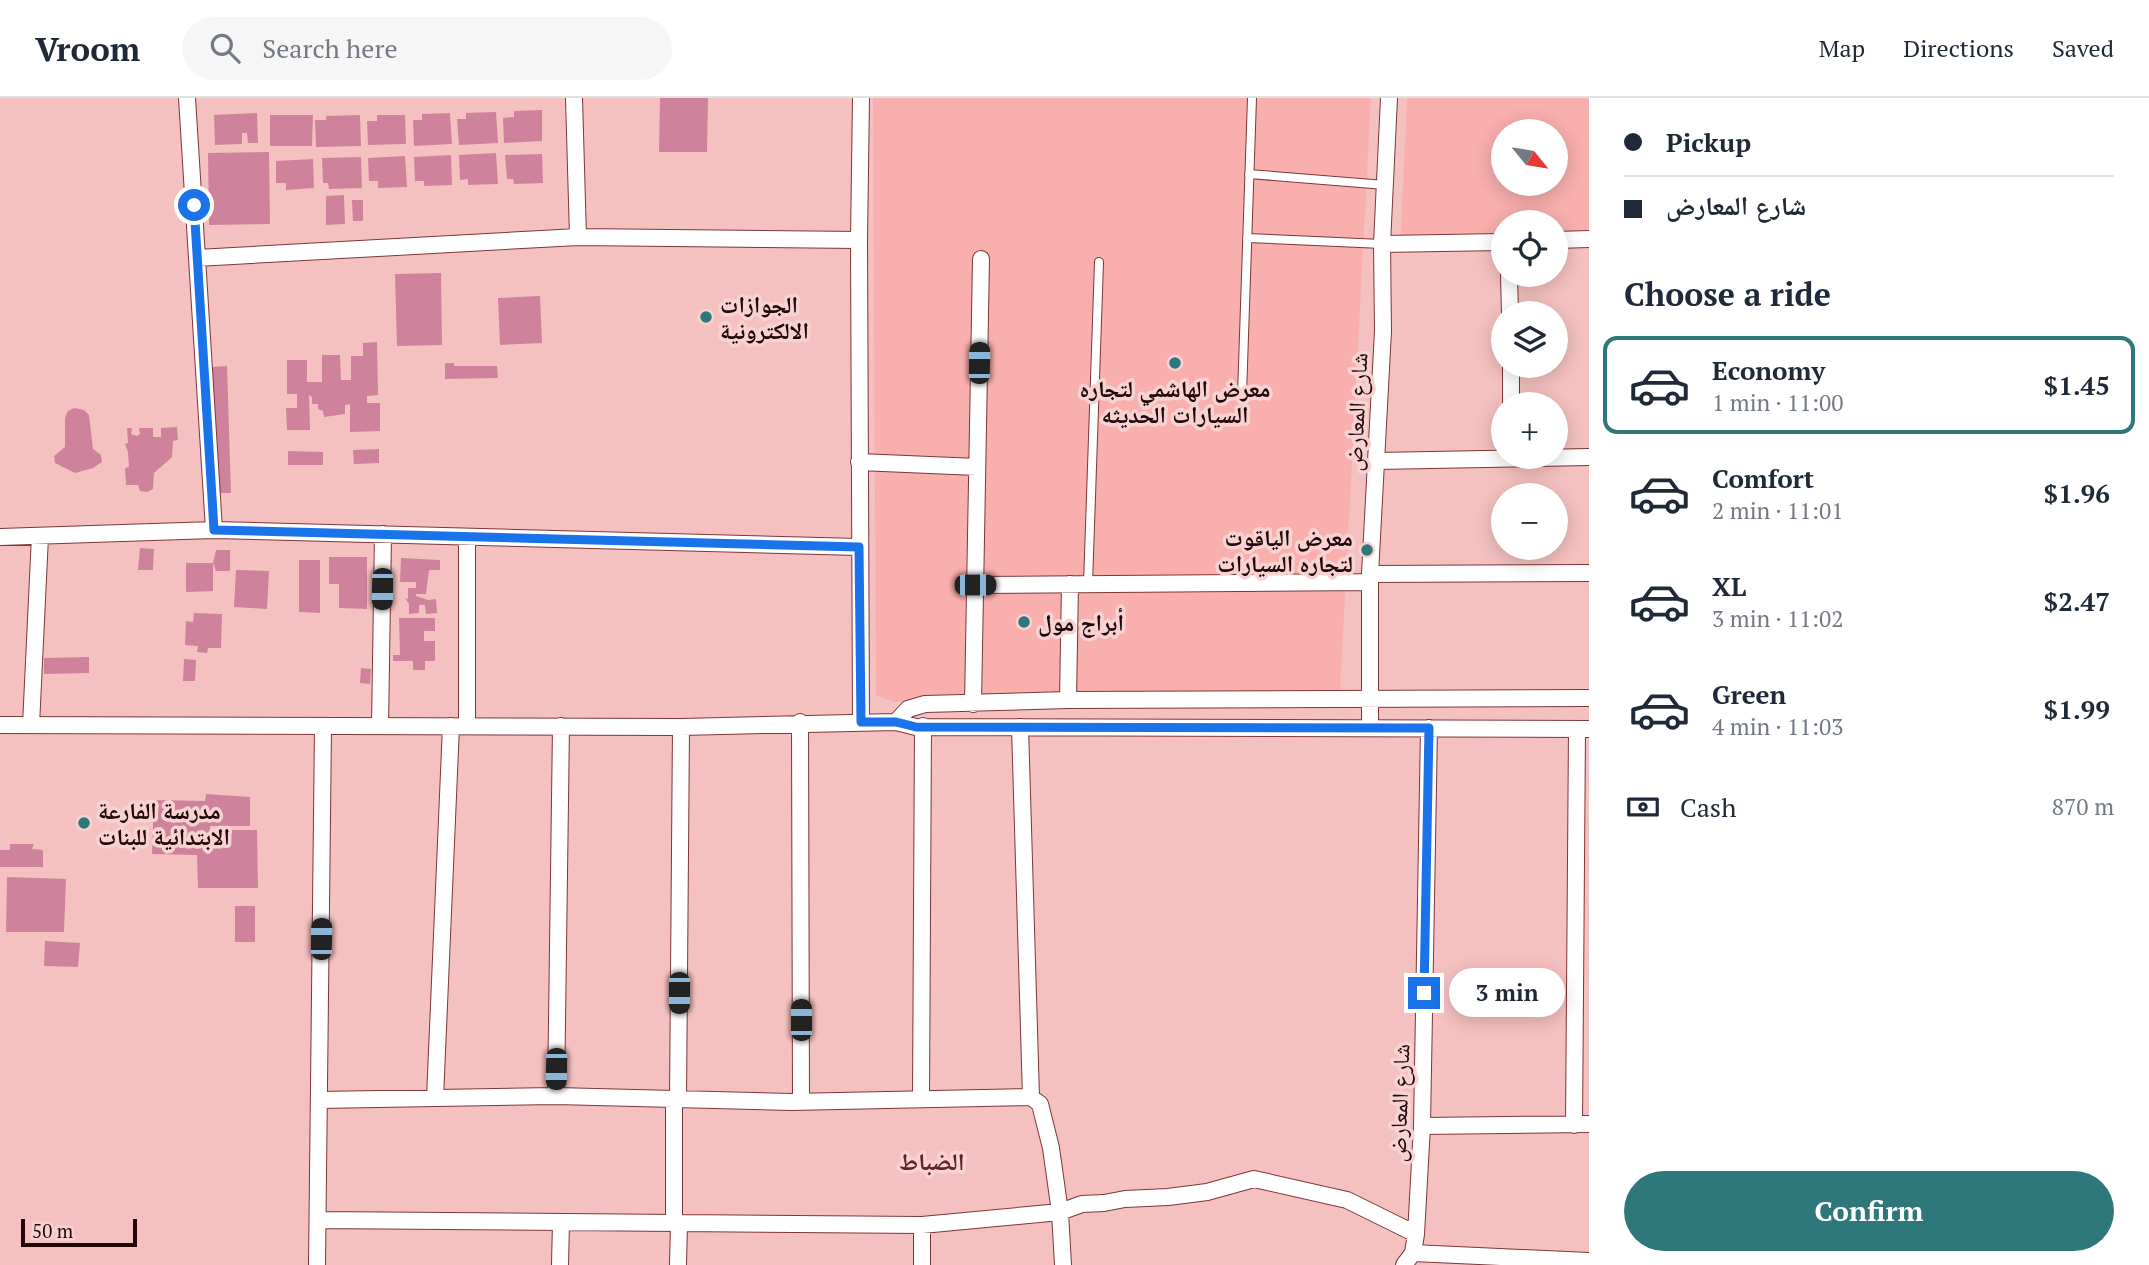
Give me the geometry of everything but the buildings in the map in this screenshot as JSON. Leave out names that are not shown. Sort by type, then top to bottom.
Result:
[{"type":"street","points":[[187,98],[214,530]]},
{"type":"street","points":[[574,98],[578,237]]},
{"type":"street","points":[[861,98],[861,722]]},
{"type":"street","name":"شارع المعارض","points":[[1370,728],[1370,578],[1383,331],[1382,244],[1389,98]]},
{"type":"street","points":[[197,258],[578,237],[859,240]]},
{"type":"street","points":[[1568,240],[1589,239]]},
{"type":"street","points":[[1382,244],[1491,242]]},
{"type":"street","points":[[974,704],[981,258]]},
{"type":"street","points":[[1568,457],[1589,457]]},
{"type":"street","points":[[1376,461],[1491,458]]},
{"type":"street","points":[[859,462],[977,467]]},
{"type":"street","points":[[0,537],[214,530],[859,547]]},
{"type":"street","points":[[380,726],[383,534]]},
{"type":"street","points":[[31,725],[40,536]]},
{"type":"street","points":[[435,1098],[459,726],[467,537]]},
{"type":"street","points":[[975,585],[1589,573]]},
{"type":"street","points":[[1068,700],[1070,584]]},
{"type":"street","points":[[896,722],[908,709],[916,706],[1068,700],[1589,698]]},
{"type":"street","points":[[0,725],[681,727],[800,722],[896,722],[909,726],[1583,729],[1581,1124],[1422,1126]]},
{"type":"street","points":[[800,722],[801,1101]]},
{"type":"street","points":[[317,1265],[323,726]]},
{"type":"street","points":[[556,1096],[561,726]]},
{"type":"street","points":[[921,1099],[923,726]]},
{"type":"street","points":[[678,1265],[676,1100],[681,727]]},
{"type":"street","points":[[1020,727],[1031,1097]]},
{"type":"street","name":"شارع المعارض","points":[[1409,1259],[1416,1234],[1422,1126],[1429,728]]},
{"type":"street","points":[[319,1100],[556,1096],[801,1101],[1031,1097],[1040,1104],[1045,1118],[1060,1212],[1063,1265]]},
{"type":"street","points":[[318,1220],[922,1225],[1060,1212],[1082,1204],[1207,1192],[1254,1179],[1347,1200],[1416,1234]]},
{"type":"street","points":[[560,1265],[561,1222]]},
{"type":"street","points":[[922,1225],[922,1265]]},
{"type":"street","points":[[1409,1259],[1589,1261]]},
{"type":"lane","points":[[1241,395],[1252,98]]},
{"type":"lane","points":[[1249,174],[1385,185]]},
{"type":"lane","points":[[1247,238],[1382,244]]},
{"type":"lane","points":[[1088,584],[1100,262]]},
{"type":"shaded area","points":[[873,98],[1371,98],[1340,691],[894,702],[876,695]]},
{"type":"shaded area","points":[[1407,98],[1589,98],[1589,248],[1568,248],[1568,210],[1491,210],[1491,247],[1431,245],[1400,252]]},
{"type":"place","name":"الجوازات الالكترونية","points":[[706,317]]},
{"type":"place","name":"معرض الهاشمي لتجاره السيارات الحديثه","points":[[1175,363]]},
{"type":"place","name":"معرض الياقوت لتجاره السيارات","points":[[1367,550]]},
{"type":"place","name":"أبراج مول","points":[[1024,622]]},
{"type":"place","name":"مدرسة الفارعة الابتدائية للبنات","points":[[84,823]]},
{"type":"district","name":"الضباط","points":[[932,1161]]},
{"type":"route","points":[[194,205],[214,530],[859,547],[861,722],[896,722],[916,727],[1429,728],[1424,993]]}]
